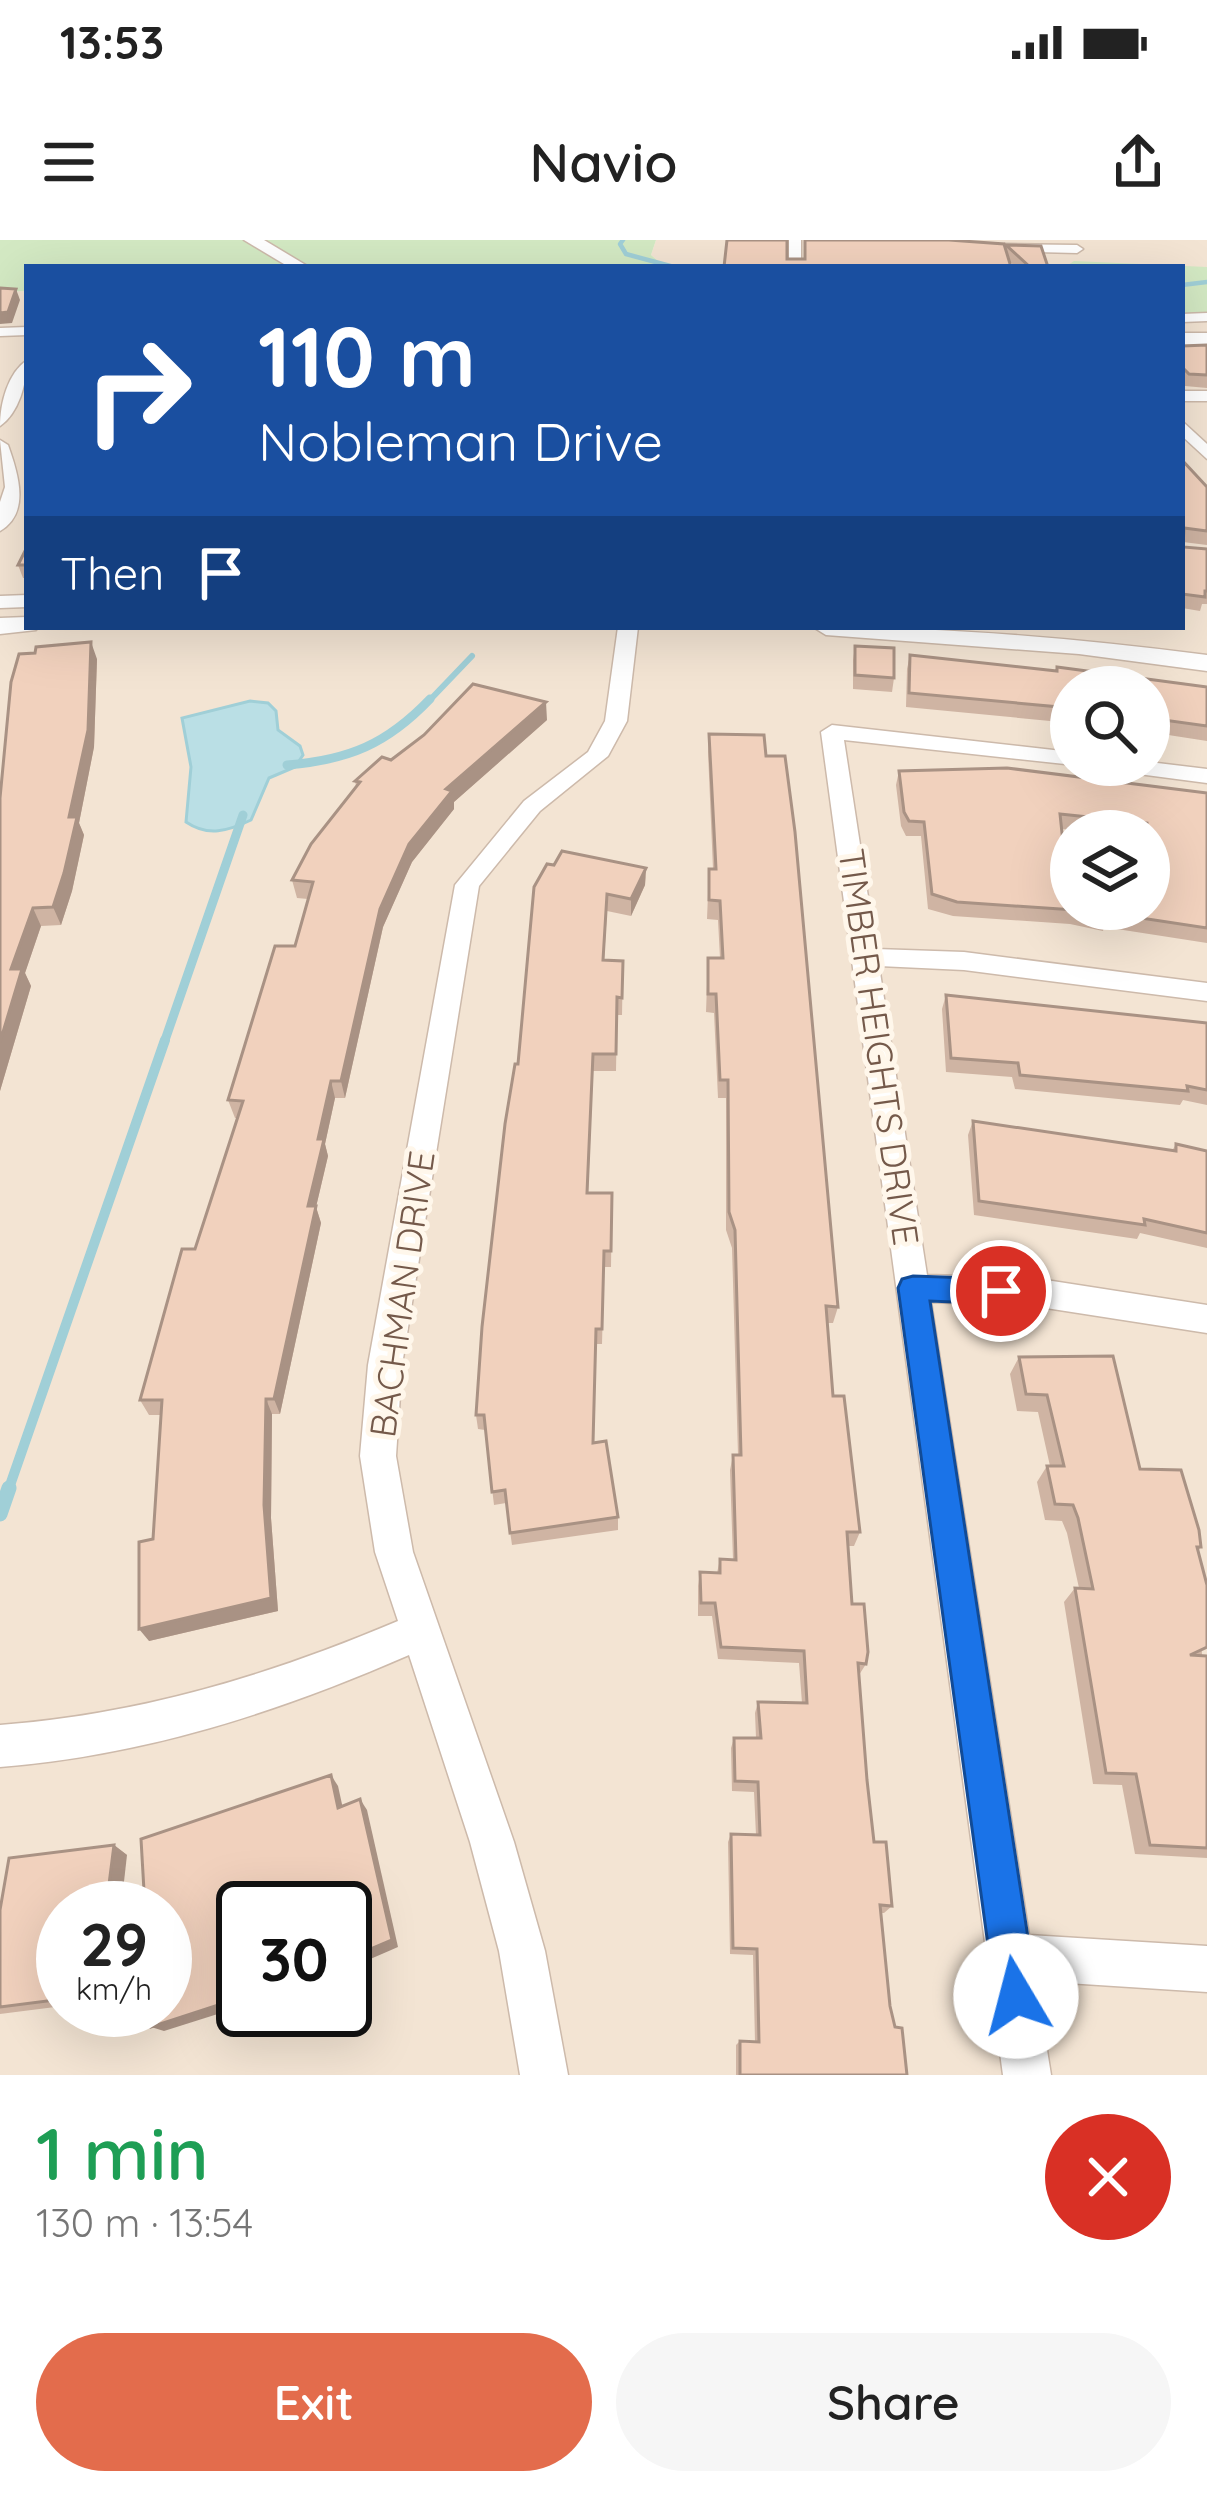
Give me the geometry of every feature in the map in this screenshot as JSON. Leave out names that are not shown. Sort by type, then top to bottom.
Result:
[{"type":"street","points":[[252,240],[296,264]]},
{"type":"street","points":[[987,247],[1077,250]]},
{"type":"street","points":[[1,418],[24,370]]},
{"type":"street","points":[[1185,429],[1207,454]]},
{"type":"street","points":[[0,445],[14,487],[0,526]]},
{"type":"street","name":"BACHMAN DRIVE","points":[[544,2075],[522,1951],[493,1842],[394,1552],[379,1456],[385,1365],[467,886],[492,849],[532,806],[597,756],[616,721],[628,630]]},
{"type":"street","points":[[866,630],[1079,646],[1207,663]]},
{"type":"street","points":[[1119,630],[1207,641]]},
{"type":"street","name":"TIMBER HEIGHTS DRIVE","points":[[1027,2075],[832,732],[1050,757]]},
{"type":"street","points":[[1170,771],[1207,776]]},
{"type":"street","points":[[866,957],[964,961],[1207,992]]},
{"type":"street","points":[[913,1288],[1033,1292],[1207,1319]]},
{"type":"street","points":[[0,1746],[62,1743],[174,1724],[267,1696],[420,1631]]},
{"type":"street","points":[[1010,1958],[1207,1969]]},
{"type":"shaded area","points":[[656,240],[1207,240],[1207,334],[1185,334],[1185,264],[662,264],[651,255]]},
{"type":"shaded area","points":[[24,291],[24,630],[1185,630],[1185,345],[1207,344],[1207,2075],[0,2075],[0,292]]},
{"type":"green space","points":[[0,240],[656,240],[651,255],[662,264],[24,264],[24,291],[0,292]]},
{"type":"green space","points":[[1074,261],[1140,264],[1070,264]]},
{"type":"green space","points":[[1185,266],[1207,267],[1207,314],[1185,313]]},
{"type":"water","points":[[250,701],[268,703],[276,711],[278,730],[300,746],[303,755],[295,767],[269,778],[251,820],[218,831],[194,827],[186,822],[191,767],[182,718]]},
{"type":"building","points":[[727,240],[787,240],[787,259],[805,259],[805,240],[949,240],[1004,244],[1010,264],[724,264]]},
{"type":"building","points":[[1006,245],[1041,246],[1047,264],[1027,264]]},
{"type":"building","points":[[0,288],[16,289],[8,312],[0,313]]},
{"type":"building","points":[[1207,345],[1207,375],[1185,370],[1185,346]]},
{"type":"building","points":[[1185,463],[1207,487],[1207,531],[1185,528]]},
{"type":"building","points":[[1185,547],[1207,549],[1205,597],[1185,594]]},
{"type":"building","points":[[91,642],[88,730],[69,817],[77,817],[53,907],[33,908],[11,969],[22,969],[0,1042],[0,798],[11,682],[19,654],[35,653],[36,647]]},
{"type":"building","points":[[855,646],[894,648],[894,678],[855,675]]},
{"type":"building","points":[[910,655],[1050,670],[1050,706],[909,693]]},
{"type":"building","points":[[1170,682],[1207,687],[1207,726],[1170,721]]},
{"type":"building","points":[[473,684],[546,702],[446,789],[452,791],[409,844],[380,909],[341,1081],[331,1081],[318,1139],[324,1139],[308,1206],[316,1206],[274,1399],[266,1399],[264,1505],[271,1598],[139,1629],[139,1542],[153,1539],[162,1400],[140,1400],[182,1249],[195,1249],[243,1101],[228,1100],[275,946],[295,946],[313,882],[292,880],[311,844],[360,782],[355,781],[382,757],[391,760],[424,735]]},
{"type":"building","points":[[709,734],[764,735],[766,756],[785,756],[838,1307],[826,1306],[833,1396],[844,1396],[860,1532],[847,1532],[852,1604],[864,1604],[868,1652],[866,1664],[858,1663],[867,1780],[874,1842],[886,1842],[892,1906],[880,1905],[890,2006],[895,2027],[902,2028],[907,2075],[740,2075],[740,2041],[759,2042],[757,1949],[733,1948],[731,1834],[760,1835],[758,1782],[735,1781],[734,1738],[761,1738],[758,1702],[807,1703],[804,1651],[721,1647],[715,1603],[701,1603],[700,1572],[720,1573],[720,1559],[736,1560],[733,1455],[741,1455],[728,1080],[720,1080],[716,994],[708,994],[708,958],[723,958],[720,901],[709,900],[709,869],[716,869]]},
{"type":"building","points":[[1007,768],[1050,773],[1050,786],[1151,786],[1207,793],[1207,928],[1170,922],[1170,810],[1050,810],[1050,908],[957,902],[932,894],[924,822],[909,821],[899,771]]},
{"type":"building","points":[[562,851],[646,868],[631,899],[607,894],[603,960],[623,961],[622,998],[617,997],[616,1054],[593,1054],[587,1193],[612,1193],[611,1251],[604,1251],[602,1329],[596,1329],[593,1443],[606,1441],[618,1517],[510,1533],[505,1490],[492,1492],[484,1415],[476,1415],[482,1327],[505,1124],[518,1064],[534,887],[547,864],[554,865]]},
{"type":"building","points":[[946,995],[1207,1023],[1207,1090],[1020,1075],[1018,1063],[951,1058]]},
{"type":"building","points":[[973,1121],[1176,1151],[1176,1144],[1207,1151],[1207,1233],[1144,1219],[1145,1225],[979,1201]]},
{"type":"building","points":[[1113,1356],[1140,1469],[1181,1470],[1199,1530],[1201,1547],[1197,1547],[1207,1585],[1207,1647],[1190,1655],[1207,1656],[1207,1848],[1150,1845],[1136,1774],[1106,1773],[1075,1588],[1093,1589],[1073,1505],[1055,1504],[1047,1466],[1064,1466],[1047,1395],[1026,1394],[1019,1357]]},
{"type":"building","points":[[331,1775],[338,1808],[360,1799],[392,1940],[372,1949],[372,1881],[216,1881],[216,2006],[192,2014],[192,1881],[143,1881],[141,1839]]},
{"type":"building","points":[[114,1845],[109,1881],[36,1881],[36,2002],[0,2007],[0,1910],[9,1858]]},
{"type":"waterway","points":[[623,240],[620,244],[626,254],[663,264]]},
{"type":"waterway","points":[[1185,285],[1207,282]]},
{"type":"waterway","points":[[428,702],[472,656]]},
{"type":"waterway","points":[[287,765],[366,747],[398,728],[430,699]]},
{"type":"waterway","points":[[164,1043],[243,815]]},
{"type":"waterway","points":[[8,1491],[165,1040]]},
{"type":"waterway","points":[[0,1514],[9,1488]]},
{"type":"route","points":[[1001,1291],[913,1288],[1016,1996]]}]
